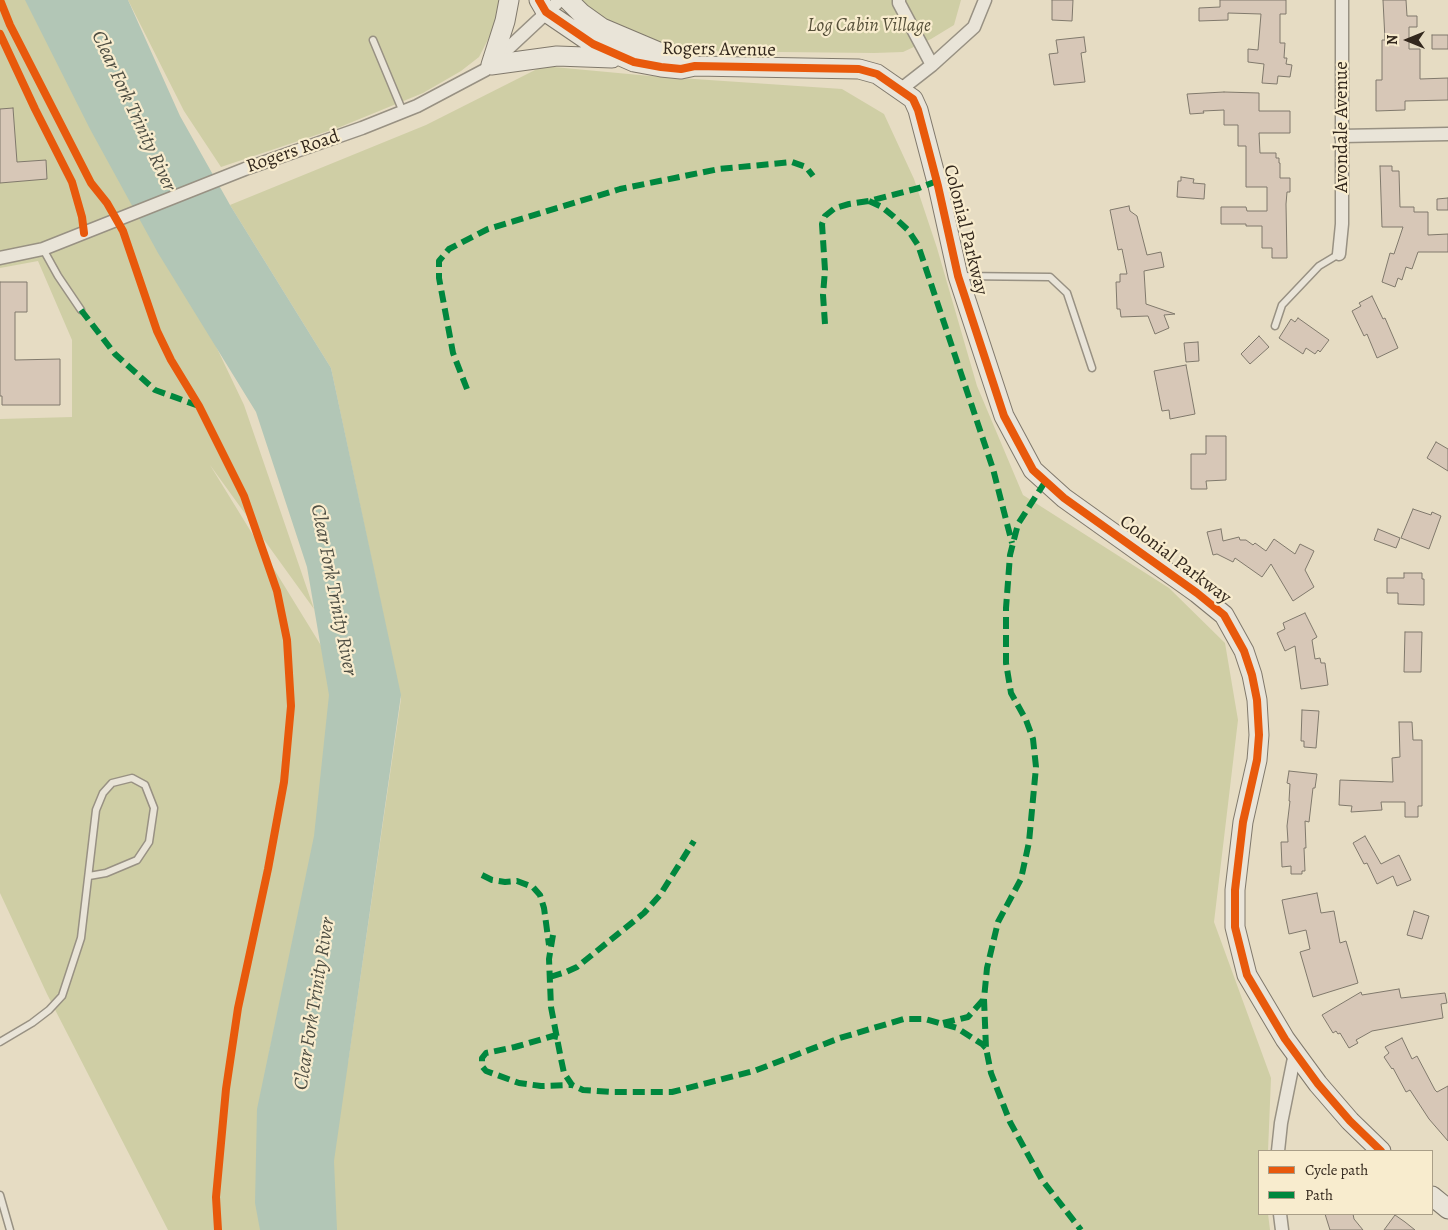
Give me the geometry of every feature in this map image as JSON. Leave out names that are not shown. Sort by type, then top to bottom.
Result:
[{"type":"street","points":[[509,0],[506,21],[491,65],[557,56],[625,58]]},
{"type":"street","name":"Rogers Avenue","points":[[568,0],[581,13],[602,28],[661,53],[681,57],[695,66]]},
{"type":"street","points":[[899,0],[932,65]]},
{"type":"street","points":[[900,90],[932,65],[974,27],[985,0]]},
{"type":"street","name":"Avondale Avenue","points":[[1339,254],[1342,224],[1342,0]]},
{"type":"street","name":"Rogers Road","points":[[0,258],[43,249],[245,169],[403,112],[450,90],[485,70],[548,4]]},
{"type":"street","name":"Rogers Avenue","points":[[548,4],[593,44],[634,62],[681,69],[695,66],[859,69],[877,74],[900,90]]},
{"type":"street","name":"Colonial Parkway","points":[[900,90],[913,100],[918,110],[938,186],[958,276],[1004,416],[1033,470],[1064,498],[1197,593],[1224,615],[1244,651],[1252,675],[1257,700],[1259,735],[1257,760],[1243,822],[1235,890],[1235,927],[1247,974],[1294,1053],[1350,1121],[1381,1150]]},
{"type":"street","points":[[1341,136],[1448,134]]},
{"type":"street","points":[[1278,1150],[1281,1123],[1294,1053]]},
{"type":"street","points":[[1433,1197],[1448,1209]]},
{"type":"street","points":[[1280,1215],[1282,1230]]},
{"type":"lane","points":[[373,40],[403,112]]},
{"type":"lane","points":[[43,249],[58,276],[81,310]]},
{"type":"lane","points":[[1274,326],[1282,305],[1320,266],[1339,254]]},
{"type":"lane","points":[[958,276],[1050,277],[1067,293],[1092,368]]},
{"type":"lane","points":[[0,1042],[32,1023],[49,1010],[62,996],[81,938],[90,876],[96,810],[102,793],[112,783],[132,778],[145,785],[154,808],[149,842],[137,860],[106,873],[90,876]]},
{"type":"lane","points":[[0,1195],[10,1230]]},
{"type":"green space","points":[[0,0],[51,0],[244,405],[314,609],[210,465],[349,691],[269,1053],[348,1062],[401,699],[331,368],[230,205],[426,125],[543,66],[650,76],[842,89],[884,114],[914,179],[937,248],[977,386],[1023,495],[1169,588],[1225,643],[1238,720],[1214,922],[1271,1078],[1268,1150],[1258,1150],[1258,1215],[1268,1215],[1270,1230],[168,1230],[47,994],[0,893],[0,419],[72,417],[72,340],[38,261],[0,268]]},
{"type":"green space","points":[[128,0],[502,0],[497,22],[479,57],[461,71],[423,93],[340,127],[221,167],[184,111]]},
{"type":"green space","name":"Log Cabin Village","points":[[578,0],[961,0],[954,25],[931,39],[903,52],[874,53],[690,51],[652,44],[618,31]]},
{"type":"water","name":"Clear Fork Trinity River","points":[[25,0],[128,0],[180,116],[230,205],[331,368],[401,695],[334,1161],[337,1230],[260,1230],[255,1203],[257,1109],[314,836],[329,695],[307,567],[256,412],[158,253],[90,129]]},
{"type":"building","points":[[1052,0],[1073,0],[1072,21],[1052,20]]},
{"type":"building","points":[[1220,0],[1286,0],[1286,14],[1280,14],[1280,43],[1285,43],[1284,58],[1287,58],[1286,64],[1292,65],[1290,77],[1278,76],[1277,84],[1262,83],[1264,64],[1248,62],[1248,49],[1258,50],[1261,14],[1228,13],[1228,20],[1199,21],[1199,8],[1220,7]]},
{"type":"building","points":[[1383,0],[1406,0],[1407,16],[1417,16],[1417,27],[1409,27],[1409,49],[1420,49],[1420,79],[1448,78],[1448,100],[1405,101],[1405,110],[1376,111],[1376,80],[1382,80],[1382,40],[1385,40]]},
{"type":"building","points":[[1432,35],[1448,35],[1448,49],[1432,49]]},
{"type":"building","points":[[1084,37],[1086,52],[1081,53],[1085,82],[1054,85],[1049,54],[1058,53],[1056,40]]},
{"type":"building","points":[[1259,93],[1259,111],[1290,111],[1290,133],[1259,133],[1260,153],[1276,153],[1276,158],[1279,158],[1280,163],[1280,178],[1290,178],[1290,192],[1287,192],[1286,204],[1287,258],[1272,258],[1272,248],[1262,248],[1262,226],[1221,224],[1221,207],[1246,207],[1247,211],[1267,211],[1267,187],[1246,187],[1246,146],[1238,146],[1238,125],[1224,125],[1224,110],[1190,114],[1187,94]]},
{"type":"building","points":[[13,108],[17,162],[46,160],[47,179],[0,183],[0,109]]},
{"type":"building","points":[[1380,166],[1392,166],[1392,171],[1399,171],[1400,207],[1414,207],[1414,212],[1428,212],[1428,235],[1448,234],[1448,252],[1418,252],[1412,269],[1406,267],[1402,280],[1398,278],[1395,287],[1382,282],[1390,253],[1394,254],[1403,227],[1382,227]]},
{"type":"building","points":[[1181,177],[1194,179],[1193,183],[1205,184],[1204,199],[1177,197],[1178,181],[1181,181]]},
{"type":"building","points":[[1448,198],[1448,210],[1437,210],[1437,199]]},
{"type":"building","points":[[1129,206],[1130,211],[1137,216],[1147,255],[1161,252],[1164,267],[1144,271],[1146,304],[1175,314],[1164,315],[1169,328],[1155,334],[1148,316],[1121,317],[1120,309],[1117,309],[1116,282],[1120,282],[1120,274],[1127,274],[1122,249],[1118,250],[1110,210]]},
{"type":"building","points":[[0,282],[27,282],[27,312],[15,312],[15,360],[60,359],[60,405],[2,405],[2,396],[0,396]]},
{"type":"building","points":[[1372,296],[1383,319],[1385,318],[1398,348],[1377,358],[1367,334],[1364,336],[1352,311],[1361,306],[1359,303]]},
{"type":"building","points":[[1298,318],[1329,340],[1320,352],[1318,350],[1315,354],[1306,348],[1303,354],[1279,338],[1291,319],[1295,322]]},
{"type":"building","points":[[1259,336],[1269,347],[1250,364],[1241,354]]},
{"type":"building","points":[[1198,342],[1199,361],[1186,362],[1184,343]]},
{"type":"building","points":[[1186,365],[1195,414],[1170,419],[1169,410],[1162,411],[1154,371]]},
{"type":"building","points":[[1206,436],[1226,436],[1226,480],[1206,481],[1207,489],[1191,489],[1191,454],[1206,454]]},
{"type":"building","points":[[1436,442],[1448,449],[1448,471],[1427,458]]},
{"type":"building","points":[[1413,509],[1431,515],[1432,512],[1441,516],[1429,549],[1401,538]]},
{"type":"building","points":[[1221,529],[1223,541],[1239,537],[1240,540],[1246,540],[1253,545],[1255,543],[1266,551],[1274,539],[1295,554],[1300,544],[1314,551],[1305,570],[1314,587],[1293,601],[1271,564],[1262,577],[1235,558],[1233,562],[1217,554],[1213,555],[1207,532]]},
{"type":"building","points":[[1378,529],[1400,538],[1396,548],[1374,540]]},
{"type":"building","points":[[1404,573],[1422,573],[1422,579],[1424,579],[1424,605],[1398,604],[1398,593],[1387,593],[1387,578],[1404,578]]},
{"type":"building","points":[[1305,613],[1317,637],[1312,640],[1315,659],[1320,658],[1321,663],[1325,663],[1328,685],[1301,689],[1295,646],[1285,651],[1277,633],[1285,629],[1283,623]]},
{"type":"building","points":[[1405,632],[1422,632],[1421,672],[1404,672]]},
{"type":"building","points":[[1302,710],[1319,711],[1316,748],[1304,747],[1304,741],[1301,741]]},
{"type":"building","points":[[1399,722],[1412,722],[1413,740],[1422,740],[1422,806],[1418,806],[1418,817],[1405,817],[1405,802],[1381,802],[1382,810],[1351,812],[1352,806],[1339,805],[1340,780],[1393,782],[1392,758],[1400,757]]},
{"type":"building","points":[[1289,771],[1317,774],[1315,788],[1313,788],[1309,822],[1305,821],[1305,871],[1302,871],[1302,874],[1291,874],[1291,866],[1282,867],[1281,842],[1288,842],[1287,826],[1290,784],[1287,783]]},
{"type":"building","points":[[1365,836],[1381,864],[1399,855],[1411,880],[1397,886],[1393,876],[1377,884],[1367,863],[1364,864],[1353,843]]},
{"type":"building","points":[[1317,893],[1321,913],[1334,911],[1340,943],[1346,941],[1358,983],[1313,997],[1300,952],[1310,949],[1306,930],[1289,934],[1282,900]]},
{"type":"building","points":[[1414,911],[1429,916],[1422,939],[1407,935]]},
{"type":"building","points":[[1399,989],[1401,998],[1445,993],[1447,1003],[1441,1004],[1443,1018],[1372,1031],[1356,1040],[1358,1043],[1349,1048],[1340,1033],[1338,1034],[1336,1031],[1333,1033],[1322,1015],[1361,992],[1362,995]]},
{"type":"building","points":[[1402,1038],[1412,1059],[1417,1056],[1435,1090],[1437,1092],[1448,1086],[1448,1141],[1429,1119],[1410,1090],[1406,1092],[1393,1068],[1384,1057],[1389,1053],[1385,1047]]},
{"type":"building","points":[[1325,1215],[1353,1215],[1354,1219],[1363,1230],[1330,1230]]},
{"type":"building","points":[[1395,1215],[1405,1222],[1415,1230],[1384,1230]]},
{"type":"marked path","points":[[467,389],[453,353],[439,278],[439,261],[449,249],[488,229],[620,189],[719,169],[792,162],[806,167],[813,176]]},
{"type":"marked path","points":[[825,324],[823,295],[825,270],[822,224],[825,216],[835,208],[919,188],[937,181]]},
{"type":"marked path","points":[[869,201],[882,207],[893,216],[908,230],[918,245],[993,469],[1012,543]]},
{"type":"marked path","points":[[81,310],[115,354],[155,390],[199,406]]},
{"type":"marked path","points":[[1045,482],[1018,524],[1010,555],[1006,608],[1006,663],[1011,693],[1026,720],[1033,739],[1036,767],[1029,842],[1021,879],[998,922],[987,968],[984,999],[986,1048],[991,1073],[1010,1122],[1042,1180],[1081,1230]]},
{"type":"marked path","points":[[550,977],[577,967],[644,913],[660,895],[694,841]]},
{"type":"marked path","points":[[482,875],[492,880],[517,881],[533,887],[540,895],[544,908],[549,945]]},
{"type":"marked path","points":[[553,935],[549,959],[551,1007],[561,1059],[564,1073],[572,1085],[583,1090],[672,1092],[754,1071],[840,1038],[904,1019],[925,1019],[957,1028],[986,1048]]},
{"type":"marked path","points":[[943,1023],[968,1017],[984,999]]},
{"type":"marked path","points":[[558,1037],[553,1036],[486,1053],[482,1058],[482,1066],[486,1071],[519,1083],[541,1086],[572,1085]]},
{"type":"cycle path","points":[[0,0],[10,25],[91,183],[107,203],[123,231],[157,331],[171,360],[199,406],[244,496],[277,591],[287,640],[291,706],[284,782],[268,869],[238,1008],[226,1089],[216,1197],[218,1230]]},
{"type":"cycle path","points":[[539,0],[546,12],[593,44],[634,62],[681,69],[695,66],[859,69],[877,74],[913,99],[918,110],[938,186],[958,276],[1004,416],[1033,470],[1064,498],[1197,593],[1224,615],[1244,651],[1252,675],[1257,700],[1259,735],[1257,760],[1243,822],[1235,890],[1235,927],[1247,975],[1285,1039],[1318,1084],[1350,1121],[1380,1150]]},
{"type":"cycle path","points":[[0,34],[72,182],[82,217],[84,233]]}]
